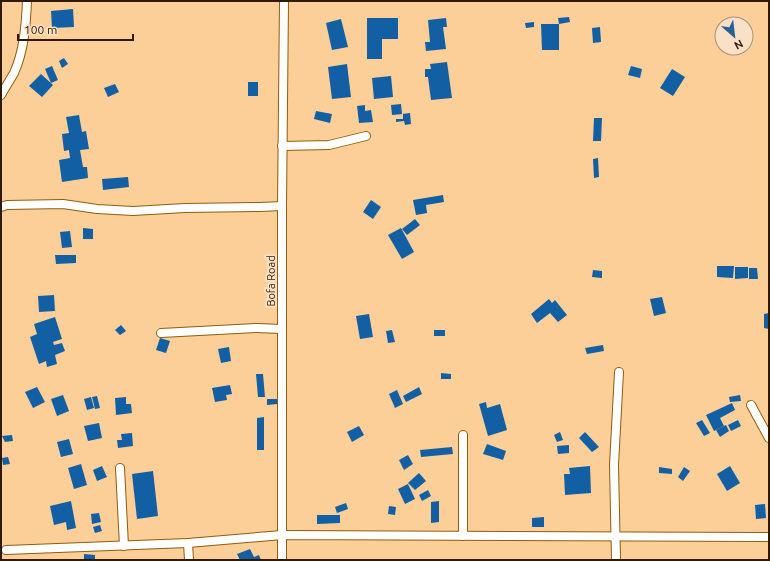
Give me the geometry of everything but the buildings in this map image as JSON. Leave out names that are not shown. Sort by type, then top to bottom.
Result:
[{"type":"street","points":[[1,95],[14,73],[21,50],[24,37],[27,1]]},
{"type":"street","name":"Bofa Road","points":[[282,560],[282,146],[284,1]]},
{"type":"street","points":[[282,146],[329,145],[366,136]]},
{"type":"street","points":[[1,207],[7,205],[63,204],[97,209],[133,211],[185,208],[282,206]]},
{"type":"street","points":[[160,333],[256,328],[282,329]]},
{"type":"street","points":[[616,560],[614,465],[620,372]]},
{"type":"street","points":[[751,405],[769,438]]},
{"type":"street","points":[[463,435],[463,536]]},
{"type":"street","points":[[120,468],[124,546]]},
{"type":"street","points":[[6,550],[188,543],[282,535],[769,537]]},
{"type":"street","points":[[188,543],[189,560]]}]
